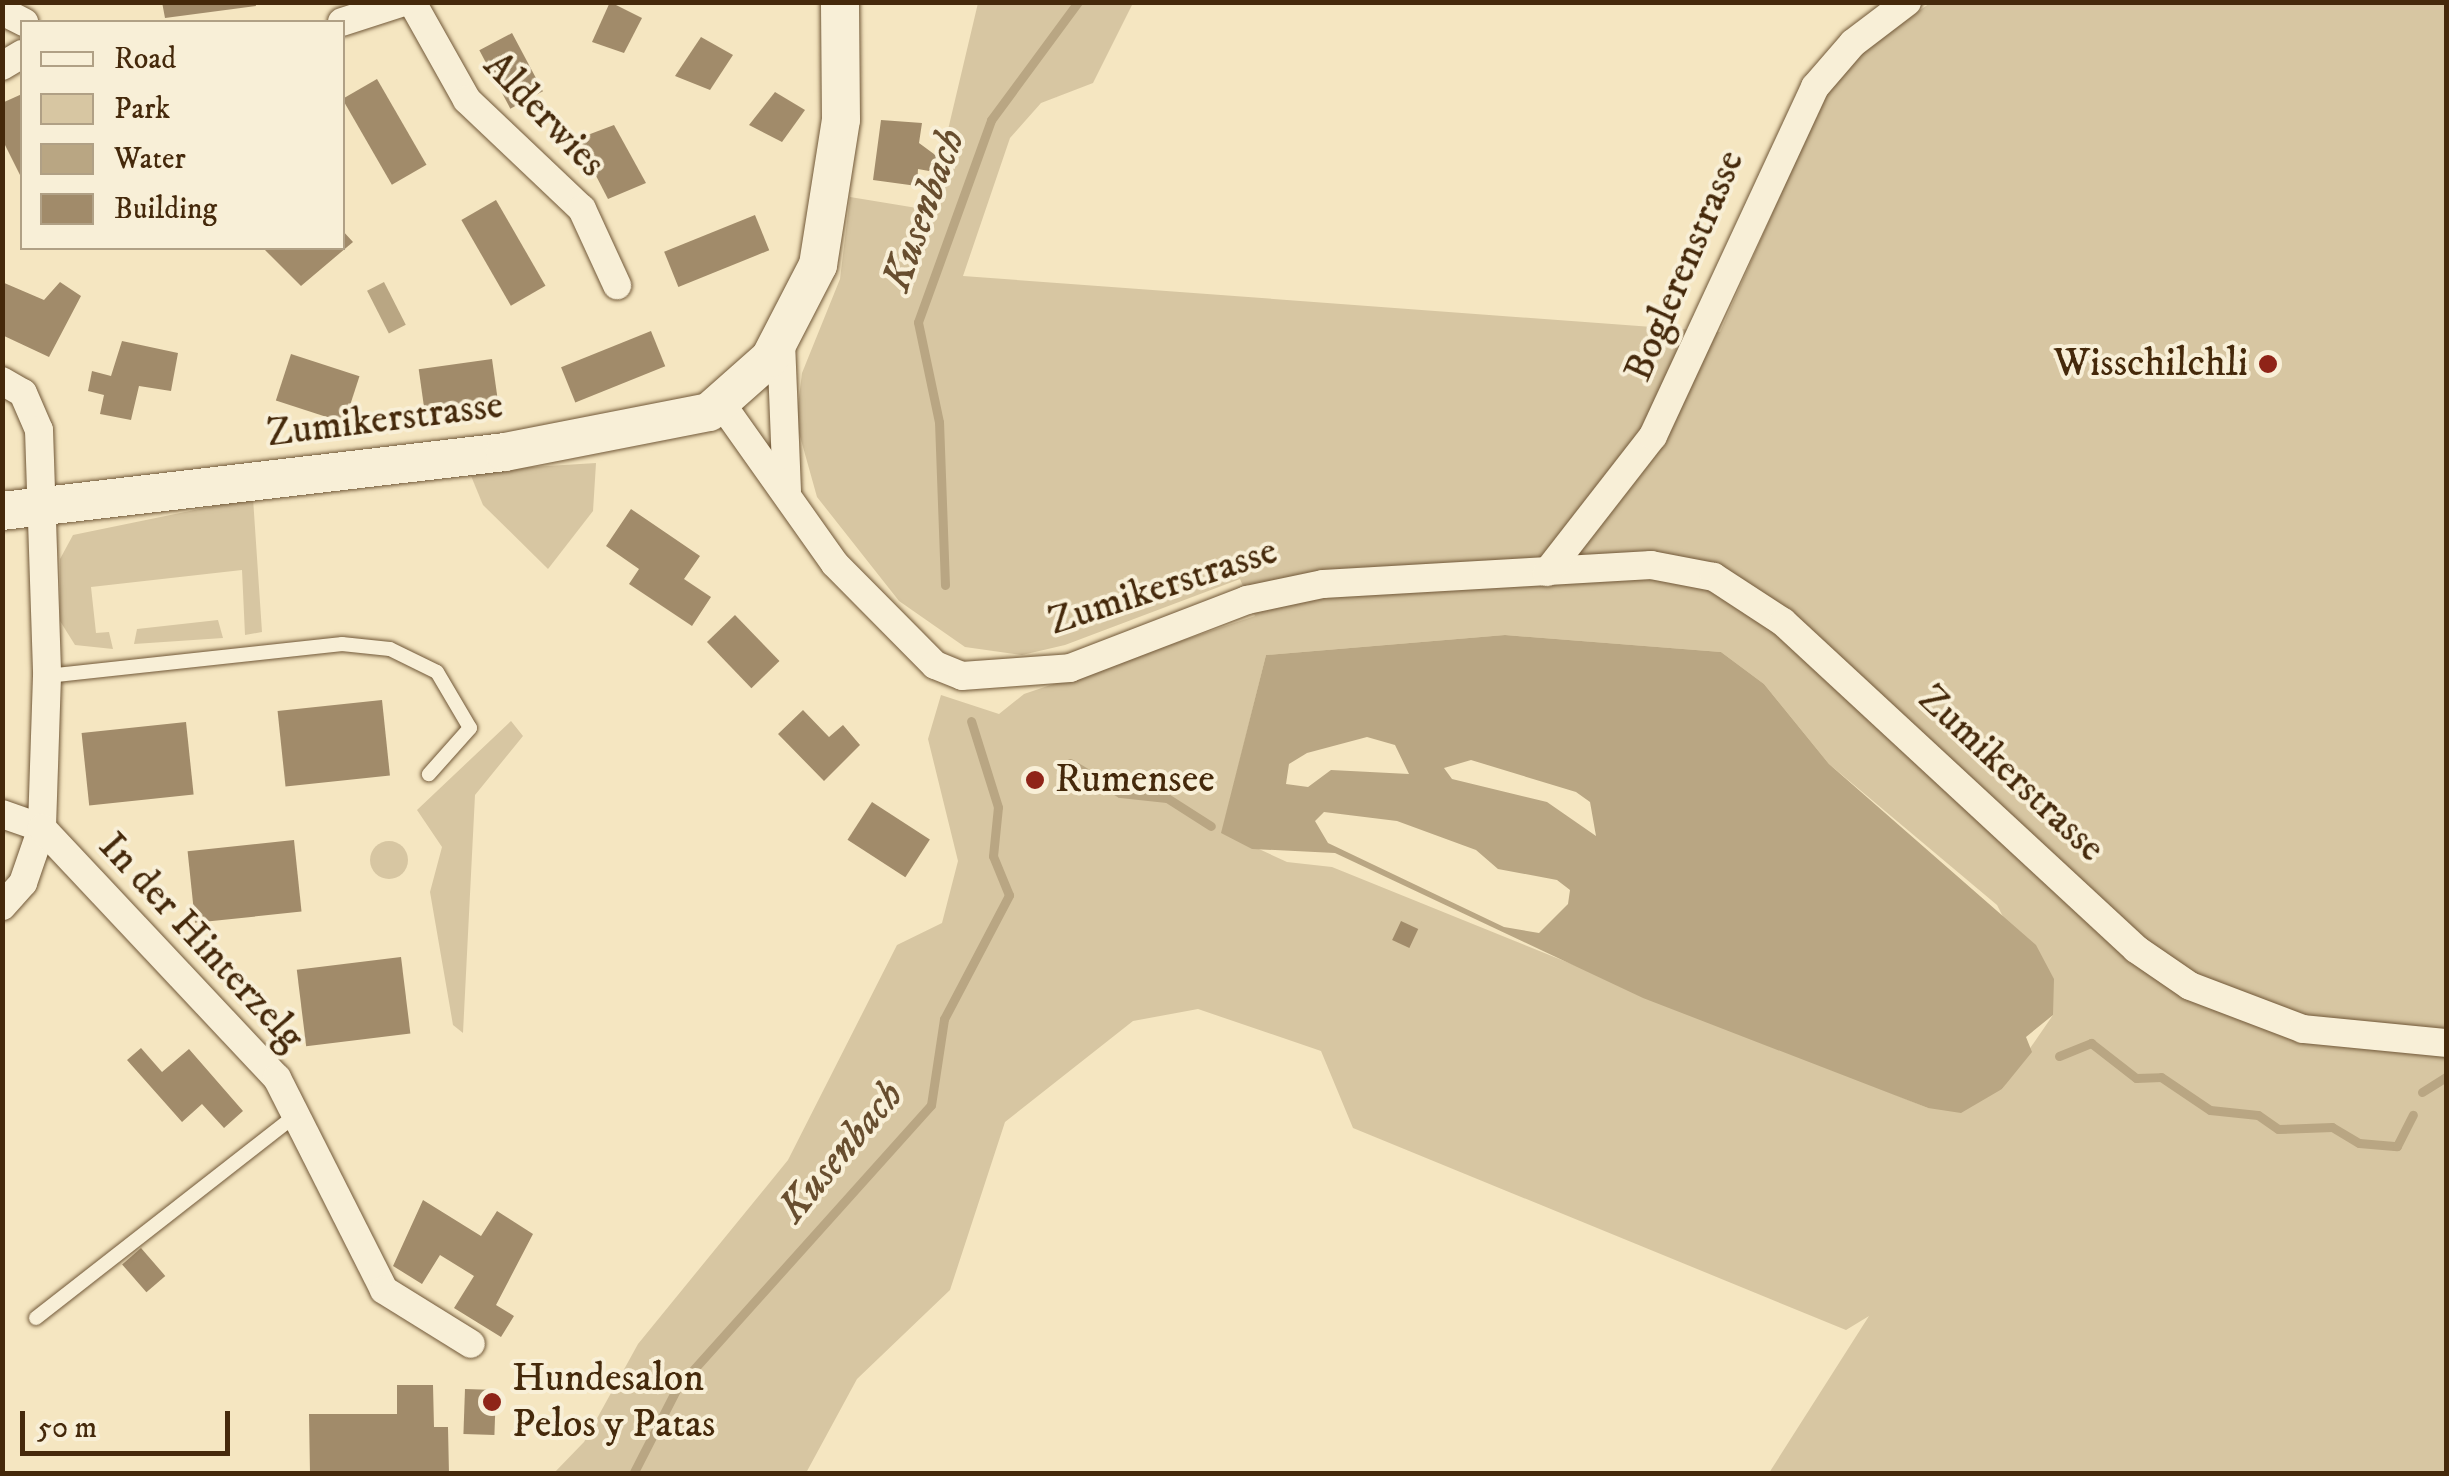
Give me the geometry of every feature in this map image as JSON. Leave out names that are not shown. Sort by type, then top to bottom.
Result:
[{"type":"main road","points":[[721,403],[780,342],[808,295],[834,195],[838,3]]},
{"type":"main road","name":"Zumikerstrasse","points":[[2,512],[596,438],[678,424],[721,403]]},
{"type":"street","points":[[345,21],[404,2]]},
{"type":"street","name":"Alderwies","points":[[412,2],[467,100],[582,210],[617,285]]},
{"type":"street","name":"Boglerenstrasse","points":[[1547,572],[1654,436],[1815,87],[1852,43],[1907,2]]},
{"type":"street","points":[[780,342],[777,419],[789,502]]},
{"type":"street","points":[[2,382],[23,393],[39,430],[45,508],[47,676],[42,828]]},
{"type":"street","name":"Zumikerstrasse","points":[[721,403],[789,502],[879,613],[935,665],[962,676],[1011,680],[1070,668],[1286,590],[1650,565],[1714,577],[1783,622],[2136,949],[2190,986],[2303,1029],[2446,1043]]},
{"type":"street","name":"In der Hinterzelg","points":[[2,814],[42,828],[276,1078],[384,1290],[471,1344]]},
{"type":"street","name":"In der Hinterzelg","points":[[2,906],[23,884],[42,828]]},
{"type":"lane","points":[[47,676],[342,644],[390,649],[437,672],[470,728],[429,774]]},
{"type":"lane","name":"In der Hinterzelg","points":[[36,1318],[293,1117]]},
{"type":"green space","points":[[978,3],[1133,3],[1093,83],[1041,103],[1010,138],[963,276],[1720,332],[1824,96],[1861,53],[1930,3],[2446,3],[2446,1473],[1769,1473],[1869,1316],[1846,1330],[1353,1128],[1321,1051],[1198,1009],[1133,1021],[1005,1122],[950,1290],[857,1379],[806,1473],[553,1474],[584,1442],[638,1344],[788,1160],[897,945],[942,923],[958,861],[928,739],[941,695],[999,714],[1024,694],[1255,616],[1240,579],[1065,645],[1022,655],[965,647],[899,601],[817,497],[796,422],[802,373],[840,279],[850,197],[929,210]],"holes":[[[1505,635],[1721,652],[1764,684],[1829,764],[1997,905],[2053,1015],[2002,1089],[1928,1108],[1332,867],[1287,862],[1222,832],[1266,655]]]},
{"type":"green space","points":[[596,463],[593,511],[548,569],[483,505],[469,471]]},
{"type":"green space","points":[[253,498],[262,632],[245,635],[242,570],[91,587],[96,633],[109,632],[113,649],[75,645],[60,621],[60,559],[73,535]]},
{"type":"green space","points":[[218,620],[223,638],[134,644],[137,629]]},
{"type":"green space","points":[[511,721],[523,736],[475,795],[463,1033],[453,1025],[430,892],[442,847],[417,810]]},
{"type":"green space","points":[[389,841],[402,847],[408,860],[402,873],[389,879],[376,873],[370,860],[376,847]]},
{"type":"water","points":[[384,282],[406,325],[389,333],[367,291]]},
{"type":"water","name":"Rumensee","points":[[1505,635],[1721,652],[1764,684],[1829,764],[2036,945],[2054,979],[2053,1015],[2026,1037],[2032,1052],[2002,1089],[1961,1113],[1928,1108],[1643,998],[1335,853],[1252,849],[1221,833],[1266,655]],"holes":[[[1367,737],[1395,745],[1409,774],[1331,770],[1308,787],[1286,784],[1289,764],[1307,753]],[[1471,760],[1576,792],[1590,802],[1596,836],[1547,802],[1452,779],[1444,768]],[[1324,812],[1397,821],[1476,850],[1498,869],[1557,880],[1570,890],[1568,904],[1539,933],[1504,927],[1328,843],[1315,821]]]},
{"type":"building","points":[[162,2],[255,2],[256,6],[165,18]]},
{"type":"building","points":[[610,2],[642,18],[624,53],[592,42]]},
{"type":"building","points":[[512,33],[543,91],[510,109],[479,50]]},
{"type":"building","points":[[701,37],[733,55],[710,90],[675,76]]},
{"type":"building","points":[[377,79],[427,165],[392,185],[345,104],[345,97]]},
{"type":"building","points":[[775,92],[805,110],[782,142],[749,125]]},
{"type":"building","points":[[20,95],[20,175],[2,139],[2,103]]},
{"type":"building","points":[[881,120],[922,123],[919,143],[938,157],[929,171],[918,169],[917,186],[873,180]]},
{"type":"building","points":[[614,125],[646,183],[608,199],[577,139]]},
{"type":"building","points":[[496,200],[546,286],[511,306],[461,220]]},
{"type":"building","points":[[755,215],[769,250],[678,287],[664,252]]},
{"type":"building","points":[[265,250],[344,250],[301,286]]},
{"type":"building","points":[[2,282],[44,300],[60,282],[81,296],[49,357],[2,335]]},
{"type":"building","points":[[651,331],[665,366],[575,403],[561,367]]},
{"type":"building","points":[[122,341],[178,353],[171,391],[139,386],[131,420],[100,414],[104,395],[88,391],[92,371],[111,376]]},
{"type":"building","points":[[291,354],[359,376],[344,423],[276,401]]},
{"type":"building","points":[[492,359],[498,400],[424,410],[419,369]]},
{"type":"building","points":[[631,509],[700,556],[684,579],[711,597],[692,626],[629,584],[639,569],[606,546]]},
{"type":"building","points":[[735,615],[779,661],[751,688],[707,642]]},
{"type":"building","points":[[382,700],[390,776],[286,787],[278,711]]},
{"type":"building","points":[[803,710],[829,737],[843,725],[860,745],[824,781],[778,734]]},
{"type":"building","points":[[186,722],[194,795],[89,806],[82,733]]},
{"type":"building","points":[[872,802],[930,840],[905,877],[847,840]]},
{"type":"building","points":[[294,840],[302,912],[195,923],[188,851]]},
{"type":"building","points":[[1401,921],[1418,929],[1409,948],[1392,940]]},
{"type":"building","points":[[401,957],[410,1033],[306,1046],[297,970]]},
{"type":"building","points":[[141,1048],[162,1072],[189,1049],[243,1111],[224,1128],[202,1104],[182,1122],[127,1060]]},
{"type":"building","points":[[423,1200],[481,1236],[497,1211],[533,1234],[496,1305],[514,1316],[501,1337],[454,1308],[474,1276],[440,1255],[422,1284],[393,1266]]},
{"type":"building","points":[[141,1248],[165,1276],[146,1292],[122,1264]]},
{"type":"building","points":[[397,1385],[433,1385],[434,1427],[448,1427],[449,1474],[310,1474],[309,1414],[397,1414]]},
{"type":"building","points":[[465,1389],[496,1390],[494,1435],[463,1434]]},
{"type":"waterway","name":"Kusenbach","points":[[945,585],[939,422],[918,322],[991,120],[1078,2]]},
{"type":"waterway","name":"Kusenbach","points":[[633,1474],[677,1388],[931,1105],[944,1019],[1009,895],[993,856],[998,807],[971,721]]},
{"type":"waterway","points":[[1070,763],[1120,793],[1167,798],[1211,826]]},
{"type":"waterway","points":[[2059,1056],[2091,1043],[2136,1078],[2161,1077],[2210,1110],[2258,1115],[2278,1129],[2332,1127],[2359,1143],[2397,1146],[2413,1115]]},
{"type":"waterway","points":[[2422,1092],[2446,1077]]},
{"type":"place","name":"Wisschilchli","points":[[2268,364]]},
{"type":"place","name":"Rumensee","points":[[1035,780]]},
{"type":"place","name":"Hundesalon Pelos y Patas","points":[[492,1402]]}]
